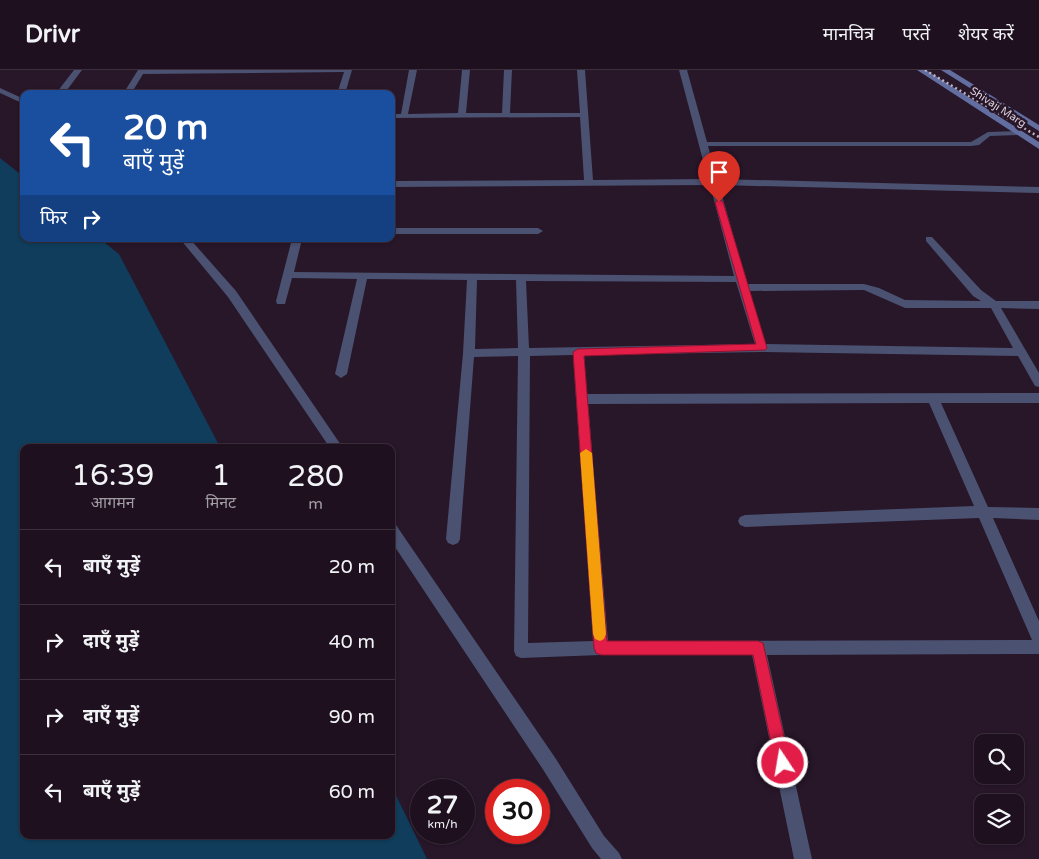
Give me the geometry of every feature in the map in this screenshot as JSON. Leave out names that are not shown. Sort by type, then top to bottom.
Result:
[{"type":"main road","name":"Shivaji Marg","points":[[920,70],[1039,146]]},
{"type":"main road","name":"Shivaji Marg","points":[[945,70],[1039,129]]},
{"type":"street","points":[[63,90],[78,70]]},
{"type":"street","points":[[130,90],[142,71],[348,70],[342,90]]},
{"type":"street","points":[[404,116],[414,70]]},
{"type":"street","points":[[462,116],[466,70]]},
{"type":"street","points":[[506,116],[508,70]]},
{"type":"street","points":[[581,70],[589,182]]},
{"type":"street","points":[[683,70],[713,182],[762,348]]},
{"type":"street","points":[[0,90],[20,100]]},
{"type":"street","points":[[395,116],[584,115]]},
{"type":"street","points":[[703,144],[970,144],[976,143],[988,134],[1019,133]]},
{"type":"street","points":[[395,184],[713,182],[1039,190]]},
{"type":"street","points":[[395,231],[538,231]]},
{"type":"street","points":[[929,238],[976,294],[994,305],[1039,383]]},
{"type":"street","points":[[188,242],[232,294],[334,444]]},
{"type":"street","points":[[281,301],[296,242]]},
{"type":"street","points":[[289,275],[521,278],[864,287],[872,288],[887,298],[905,304],[1039,305]]},
{"type":"street","points":[[341,374],[363,276]]},
{"type":"street","points":[[453,539],[469,353],[472,277]]},
{"type":"street","points":[[521,278],[524,354],[522,651],[601,648],[1039,647]]},
{"type":"street","points":[[469,353],[524,354],[762,348],[1021,352]]},
{"type":"street","points":[[578,352],[601,648]]},
{"type":"street","points":[[932,398],[1039,638]]},
{"type":"street","points":[[582,399],[1039,398]]},
{"type":"street","points":[[745,521],[982,512],[1039,514]]},
{"type":"street","points":[[395,535],[550,766],[598,842],[613,859]]},
{"type":"street","points":[[758,648],[803,859]]},
{"type":"water","points":[[0,158],[20,174],[20,242],[104,242],[119,254],[218,444],[20,444],[20,839],[395,839],[395,793],[410,824],[410,844],[420,844],[427,859],[0,859]]},
{"type":"railway","points":[[925,70],[1039,137]]},
{"type":"slow traffic","points":[[586,453],[600,634]]},
{"type":"route","points":[[719,202],[740,279],[762,348],[578,352],[601,648],[758,648],[783,763]]}]
